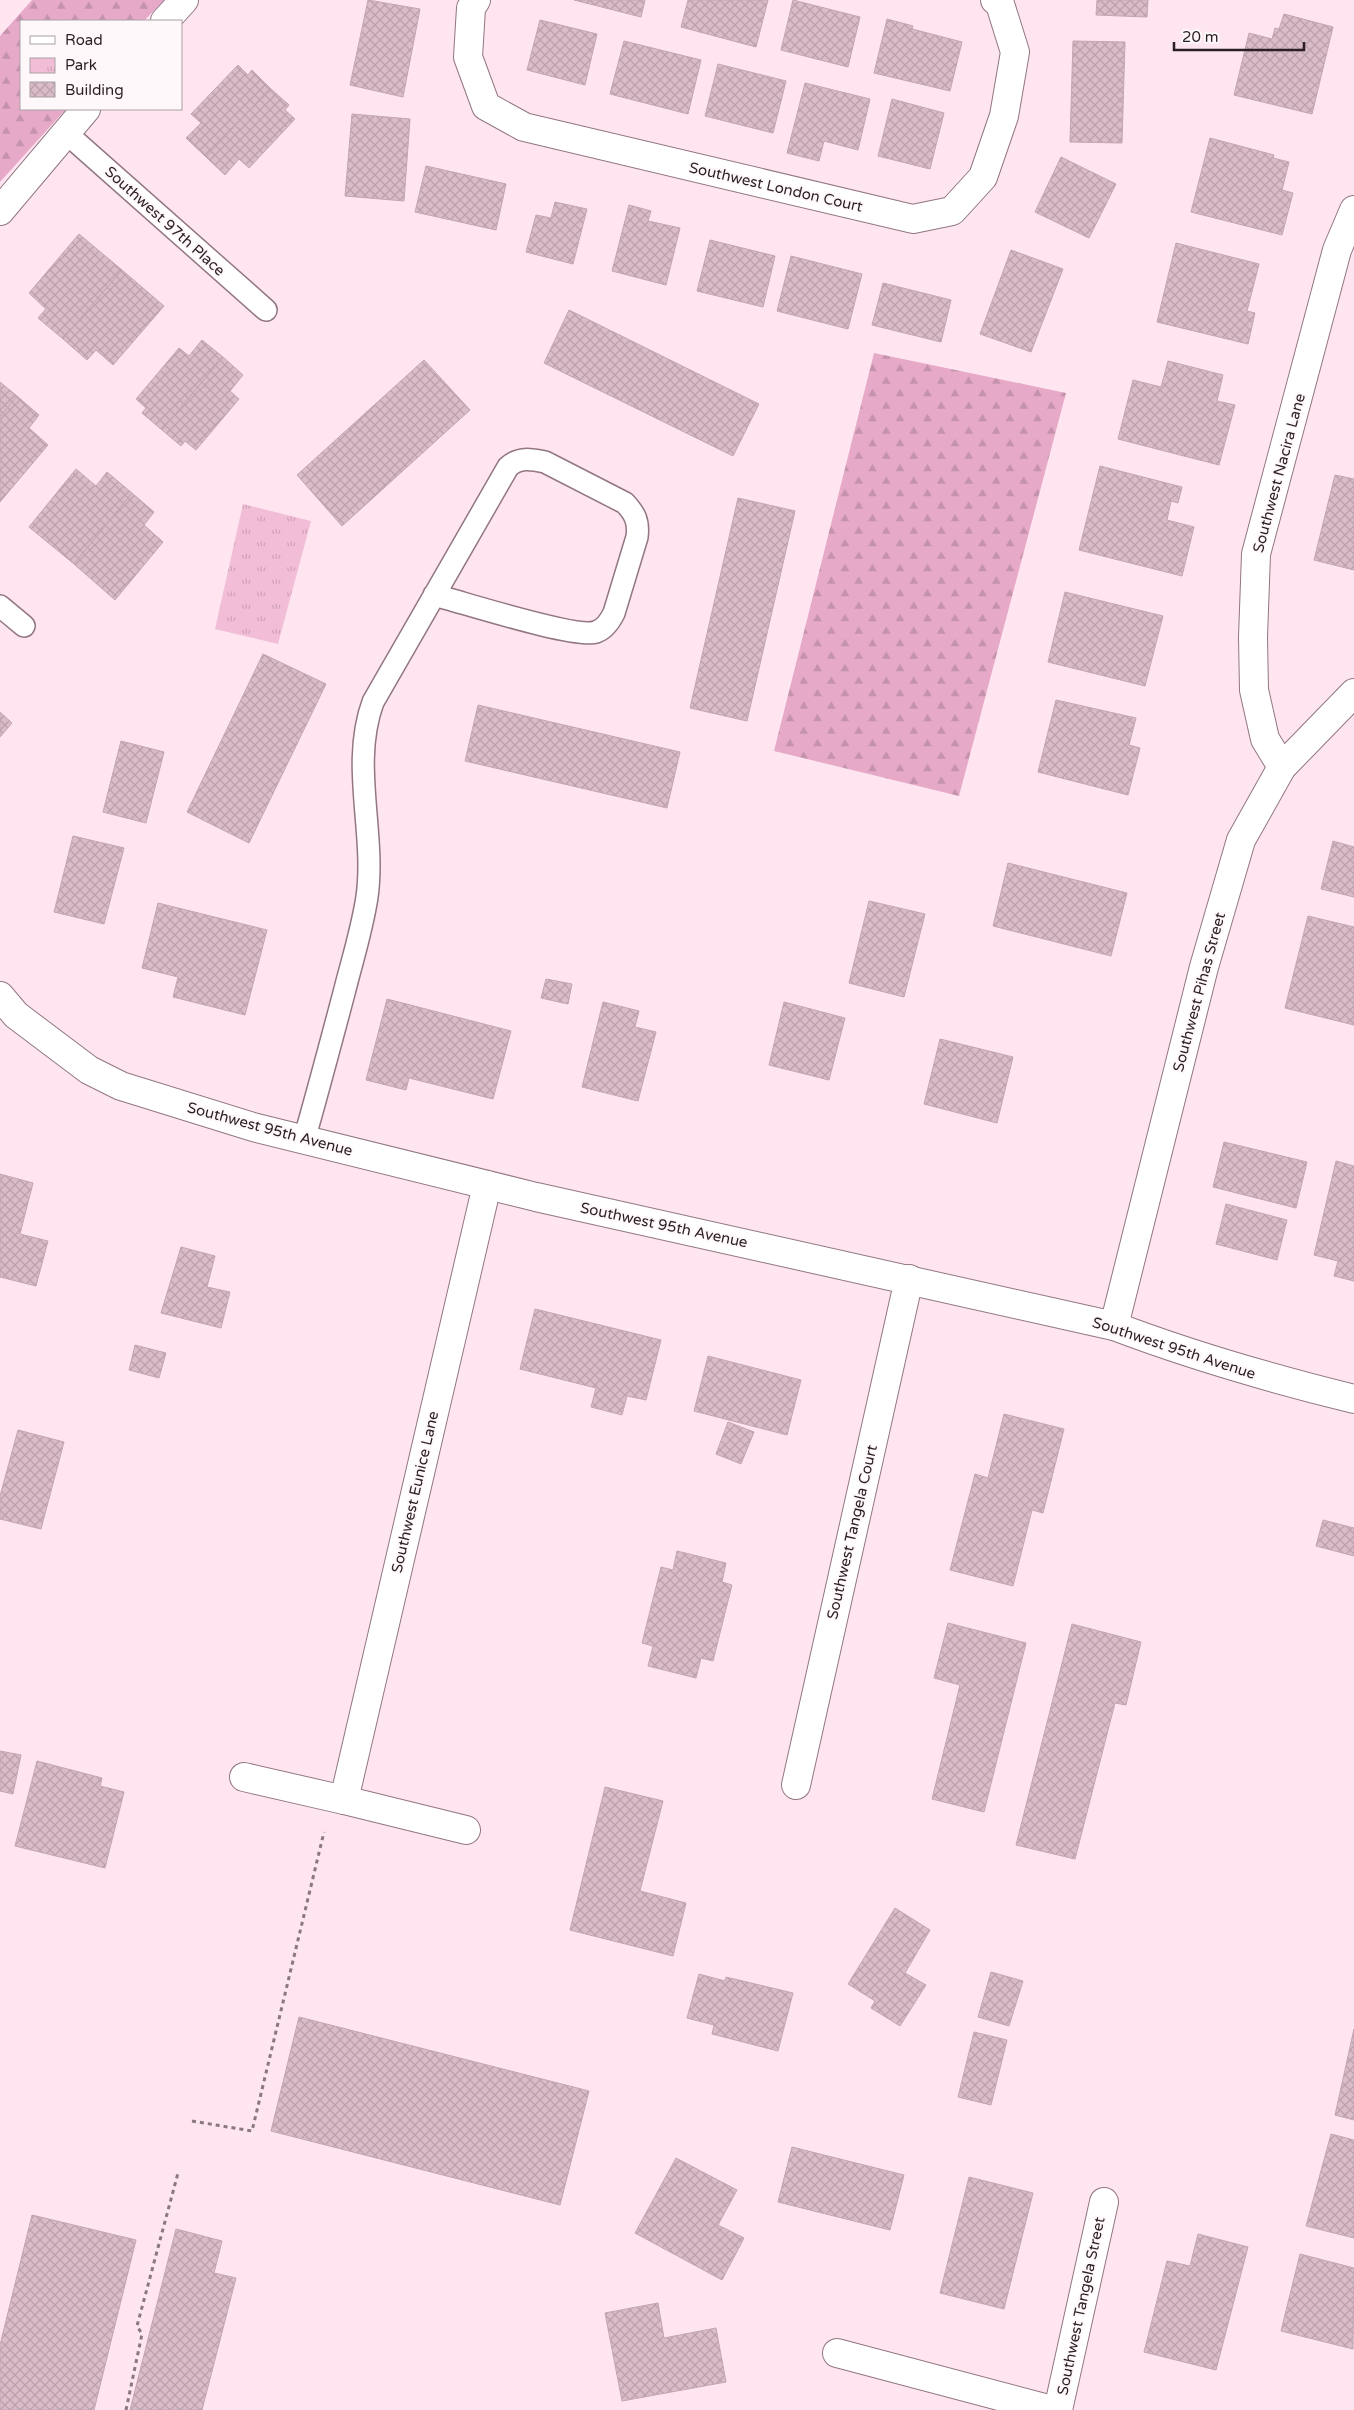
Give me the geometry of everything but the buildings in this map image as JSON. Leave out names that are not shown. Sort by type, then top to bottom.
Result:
[{"type":"street","points":[[166,20],[184,0]]},
{"type":"street","name":"Southwest London Court","points":[[476,0],[471,8],[468,57],[486,106],[524,127],[913,219],[952,211],[983,177],[1004,116],[1016,52],[1000,4],[995,0]]},
{"type":"street","points":[[0,211],[85,110]]},
{"type":"street","name":"Southwest Nacira Lane","points":[[1282,767],[1265,739],[1254,690],[1256,554],[1337,250],[1354,210]]},
{"type":"street","name":"Southwest Pihas Street","points":[[1114,1326],[1204,967],[1242,840],[1282,767],[1354,692]]},
{"type":"street","name":"Southwest 95th Avenue","points":[[0,996],[16,1015],[89,1070],[121,1086],[253,1127],[487,1185],[1114,1326],[1215,1362],[1354,1399]]},
{"type":"street","name":"Southwest Eunice Lane","points":[[344,1800],[487,1185]]},
{"type":"street","name":"Southwest Tangela Court","points":[[796,1785],[909,1279]]},
{"type":"street","points":[[244,1777],[466,1830]]},
{"type":"street","name":"Southwest Tangela Street","points":[[1058,2410],[1104,2202]]},
{"type":"street","points":[[838,2353],[1052,2410]]},
{"type":"lane","name":"Southwest 97th Place","points":[[65,132],[266,310]]},
{"type":"lane","points":[[304,1140],[356,949],[367,898],[369,869],[363,764],[367,719],[374,702],[434,595],[508,467],[516,460],[545,462],[625,503],[635,514],[639,525],[637,537],[614,613],[608,625],[595,633],[571,632],[434,595]]},
{"type":"lane","points":[[0,606],[24,626]]},
{"type":"path","points":[[192,2121],[252,2131],[322,1834],[344,1800]]},
{"type":"path","points":[[126,2410],[142,2334],[138,2326],[178,2173]]},
{"type":"green space","points":[[32,0],[164,0],[145,20],[20,20],[20,110],[65,110],[0,182],[0,36]]},
{"type":"green space","points":[[874,353],[1066,393],[959,796],[774,751]]},
{"type":"green space","points":[[243,504],[311,521],[278,644],[215,629]]}]
